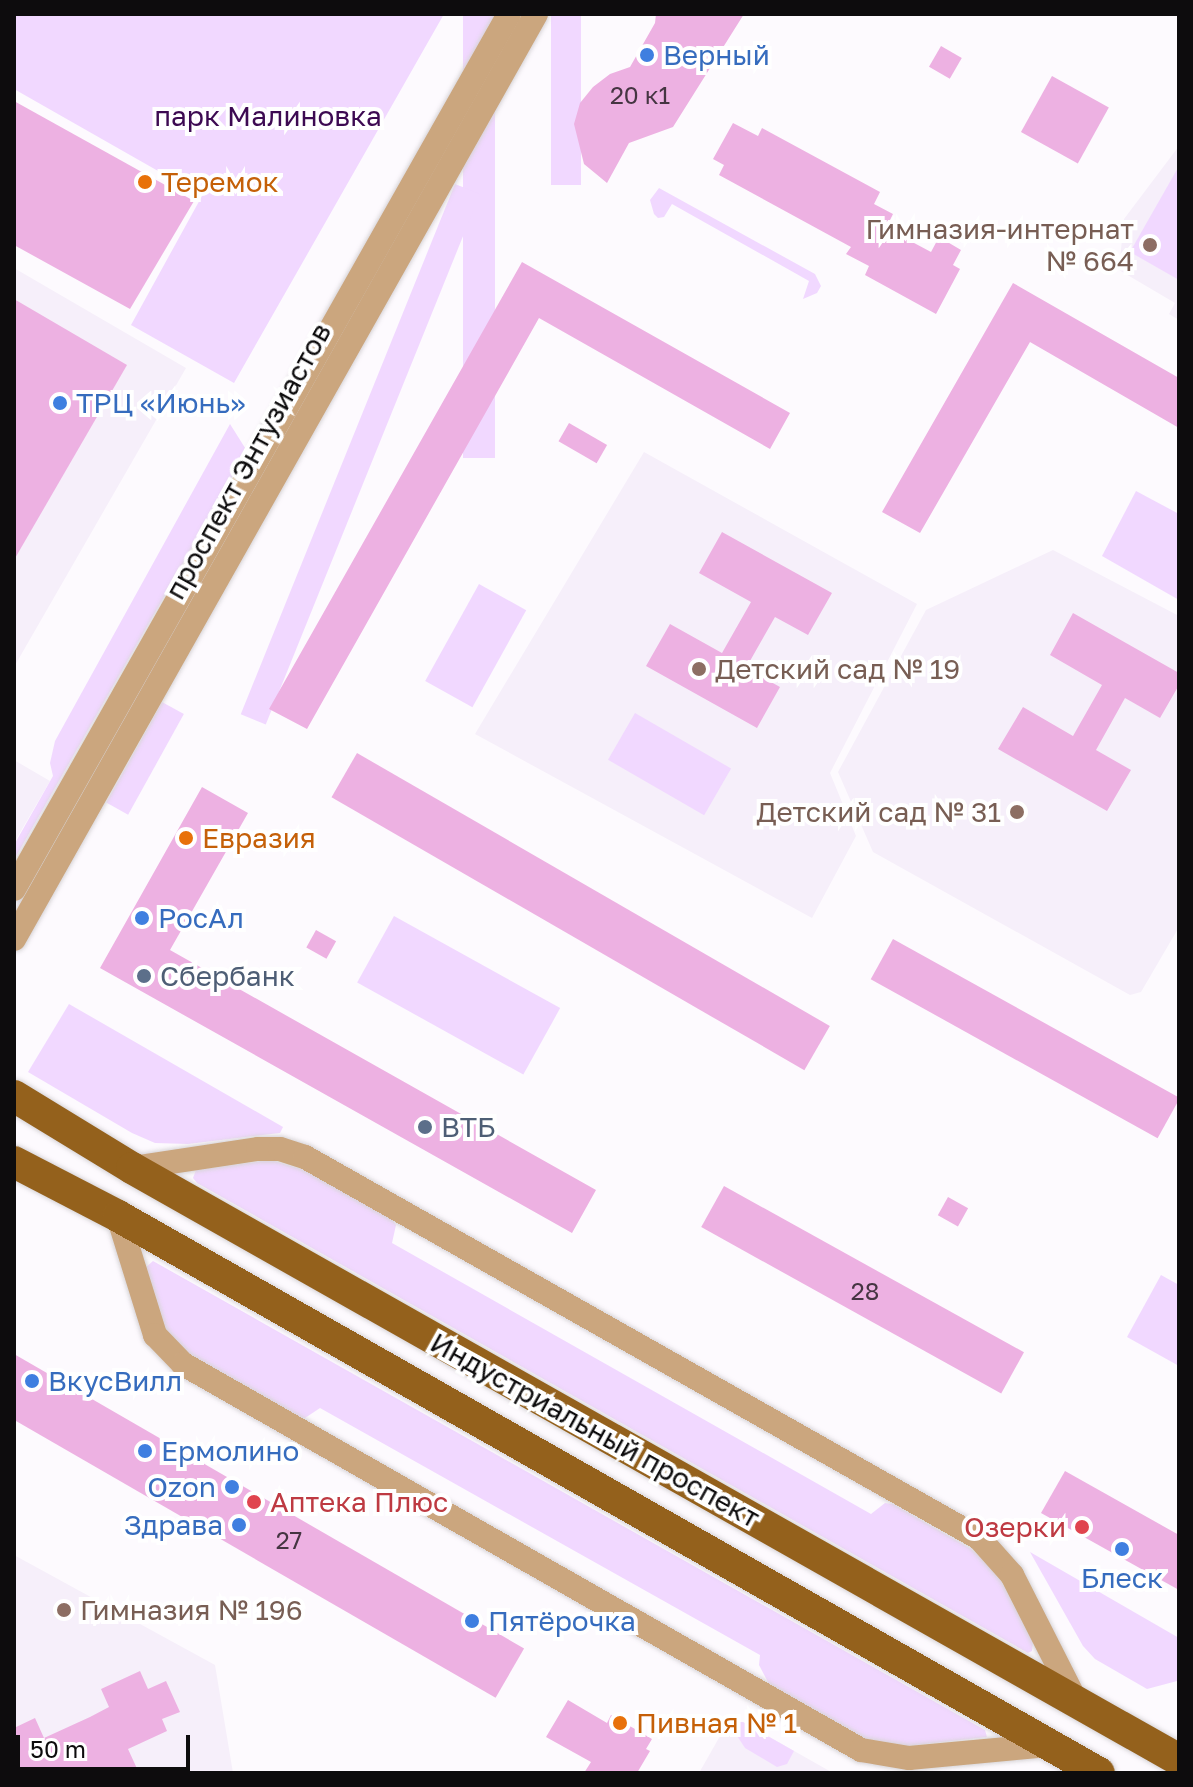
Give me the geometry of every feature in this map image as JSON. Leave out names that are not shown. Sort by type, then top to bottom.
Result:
[{"type":"main road","name":"Индустриальный проспект","points":[[14,1096],[132,1168],[1179,1760]]},
{"type":"main road","name":"Индустриальный проспект","points":[[14,1162],[118,1216],[1099,1773]]},
{"type":"street","name":"проспект Энтузиастов","points":[[14,889],[509,14]]},
{"type":"street","name":"проспект Энтузиастов","points":[[14,939],[536,14]]},
{"type":"street","points":[[132,1168],[258,1149],[280,1149],[305,1157],[979,1538],[1012,1575],[1076,1701]]},
{"type":"street","points":[[118,1216],[155,1335],[183,1364],[847,1742],[885,1757],[909,1758],[1050,1745]]},
{"type":"shaded area","name":"Гимназия-интернат № 664","points":[[1179,146],[1179,320],[1169,314],[1175,303],[1119,270],[1124,219]]},
{"type":"shaded area","points":[[14,268],[186,368],[14,667]]},
{"type":"shaded area","name":"Детский сад № 19","points":[[644,452],[917,604],[830,773],[856,836],[812,918],[475,734]]},
{"type":"shaded area","name":"Детский сад № 31","points":[[1053,550],[1179,616],[1179,927],[1141,992],[1130,995],[873,852],[838,772],[926,610]]},
{"type":"shaded area","points":[[14,760],[50,781],[14,843]]},
{"type":"shaded area","name":"Гимназия № 196","points":[[14,1555],[215,1665],[233,1773],[14,1773]]},
{"type":"shaded area","points":[[728,1722],[743,1722],[833,1773],[699,1773]]},
{"type":"green space","name":"парк Малиновка","points":[[14,14],[444,14],[234,383],[131,325],[202,196],[14,89]]},
{"type":"green space","points":[[463,14],[495,14],[495,458],[463,458]]},
{"type":"green space","points":[[551,14],[581,14],[581,185],[551,185]]},
{"type":"green space","points":[[1179,166],[1179,280],[1130,252]]},
{"type":"green space","points":[[455,184],[480,194],[266,724],[241,714]]},
{"type":"green space","points":[[659,188],[815,274],[821,286],[817,293],[803,299],[809,281],[672,204],[664,217],[658,218],[650,200]]},
{"type":"green space","points":[[230,424],[247,451],[14,860],[14,845],[53,776],[50,763],[55,741]]},
{"type":"green space","points":[[1136,491],[1179,514],[1179,600],[1102,556]]},
{"type":"green space","points":[[479,584],[526,610],[472,707],[425,681]]},
{"type":"green space","points":[[162,702],[184,714],[128,815],[106,803]]},
{"type":"green space","points":[[635,713],[731,768],[704,815],[608,760]]},
{"type":"green space","points":[[394,916],[560,1008],[523,1075],[357,982]]},
{"type":"green space","points":[[69,1004],[283,1127],[280,1133],[188,1144],[155,1143],[132,1133],[28,1072]]},
{"type":"green space","points":[[271,1160],[307,1171],[391,1218],[396,1225],[392,1243],[871,1514],[885,1503],[893,1504],[971,1549],[997,1573],[1033,1642],[1032,1651],[1028,1653],[193,1178],[196,1170]]},
{"type":"green space","points":[[153,1261],[985,1730],[987,1737],[907,1746],[866,1740],[769,1684],[759,1665],[760,1655],[320,1408],[305,1418],[296,1417],[189,1356],[165,1333],[145,1268]]},
{"type":"green space","points":[[1161,1275],[1179,1285],[1179,1366],[1127,1337]]},
{"type":"green space","points":[[1030,1552],[1179,1638],[1177,1681],[1147,1689],[1095,1659],[1083,1646]]},
{"type":"green space","points":[[728,1722],[743,1722],[794,1751],[787,1764],[777,1767],[745,1748]]},
{"type":"building","points":[[656,14],[744,14],[673,127],[629,143],[607,183],[584,164],[574,124],[580,103],[593,87],[610,74],[630,67],[655,23]]},
{"type":"building","points":[[941,46],[962,58],[950,79],[929,67]]},
{"type":"building","points":[[1052,76],[1109,108],[1078,163],[1021,132]]},
{"type":"building","points":[[14,101],[194,201],[130,309],[14,245]]},
{"type":"building","points":[[733,123],[758,136],[762,128],[880,192],[874,204],[893,214],[886,228],[931,252],[939,237],[961,250],[953,265],[960,269],[936,314],[865,275],[869,266],[846,254],[851,247],[719,175],[724,165],[713,159]]},
{"type":"building","points":[[522,262],[790,413],[770,449],[539,318],[307,729],[269,709]]},
{"type":"building","points":[[1013,283],[1179,378],[1179,428],[1030,342],[920,533],[882,512]]},
{"type":"building","name":"ТРЦ «Июнь»","points":[[14,299],[127,365],[14,560]]},
{"type":"building","points":[[569,423],[607,445],[597,463],[558,441]]},
{"type":"building","points":[[722,532],[832,593],[808,635],[775,617],[746,668],[780,687],[757,728],[646,666],[670,624],[722,653],[751,602],[699,573]]},
{"type":"building","points":[[1073,613],[1179,673],[1179,685],[1160,718],[1125,698],[1096,750],[1131,770],[1107,811],[998,749],[1023,707],[1073,736],[1102,685],[1050,655]]},
{"type":"building","points":[[357,753],[830,1026],[804,1070],[332,797]]},
{"type":"building","points":[[202,787],[248,813],[170,950],[596,1190],[572,1233],[100,968]]},
{"type":"building","points":[[316,930],[336,941],[326,959],[306,947]]},
{"type":"building","points":[[893,939],[1179,1098],[1158,1138],[871,979]]},
{"type":"building","points":[[724,1186],[1024,1352],[1001,1393],[701,1227]]},
{"type":"building","points":[[948,1197],[968,1208],[958,1227],[938,1215]]},
{"type":"building","points":[[14,1354],[524,1648],[496,1698],[14,1420]]},
{"type":"building","points":[[1065,1471],[1179,1535],[1179,1590],[1041,1513]]},
{"type":"building","points":[[140,1671],[148,1689],[166,1681],[180,1712],[162,1719],[167,1731],[128,1749],[139,1773],[14,1773],[14,1728],[35,1718],[44,1738],[109,1707],[101,1689]]},
{"type":"building","points":[[568,1700],[607,1723],[611,1715],[652,1739],[646,1749],[650,1751],[637,1773],[584,1773],[591,1762],[546,1737]]},
{"type":"place","name":"Верный","points":[[647,55]]},
{"type":"place","name":"Теремок","points":[[145,182]]},
{"type":"place","name":"Гимназия-интернат № 664","points":[[1150,245]]},
{"type":"place","name":"ТРЦ «Июнь»","points":[[60,403]]},
{"type":"place","name":"Детский сад № 19","points":[[699,669]]},
{"type":"place","name":"Детский сад № 31","points":[[1017,812]]},
{"type":"place","name":"Евразия","points":[[186,838]]},
{"type":"place","name":"РосАл","points":[[142,918]]},
{"type":"place","name":"Сбербанк","points":[[144,976]]},
{"type":"place","name":"ВТБ","points":[[425,1127]]},
{"type":"place","name":"ВкусВилл","points":[[32,1381]]},
{"type":"place","name":"Ермолино","points":[[145,1451]]},
{"type":"place","name":"Ozon","points":[[232,1487]]},
{"type":"place","name":"Аптека Плюс","points":[[254,1502]]},
{"type":"place","name":"Здрава","points":[[239,1525]]},
{"type":"place","name":"Озерки","points":[[1082,1527]]},
{"type":"place","name":"Блеск","points":[[1122,1549]]},
{"type":"place","name":"Гимназия № 196","points":[[64,1610]]},
{"type":"place","name":"Пятёрочка","points":[[472,1621]]},
{"type":"place","name":"Пивная № 1","points":[[620,1723]]}]
